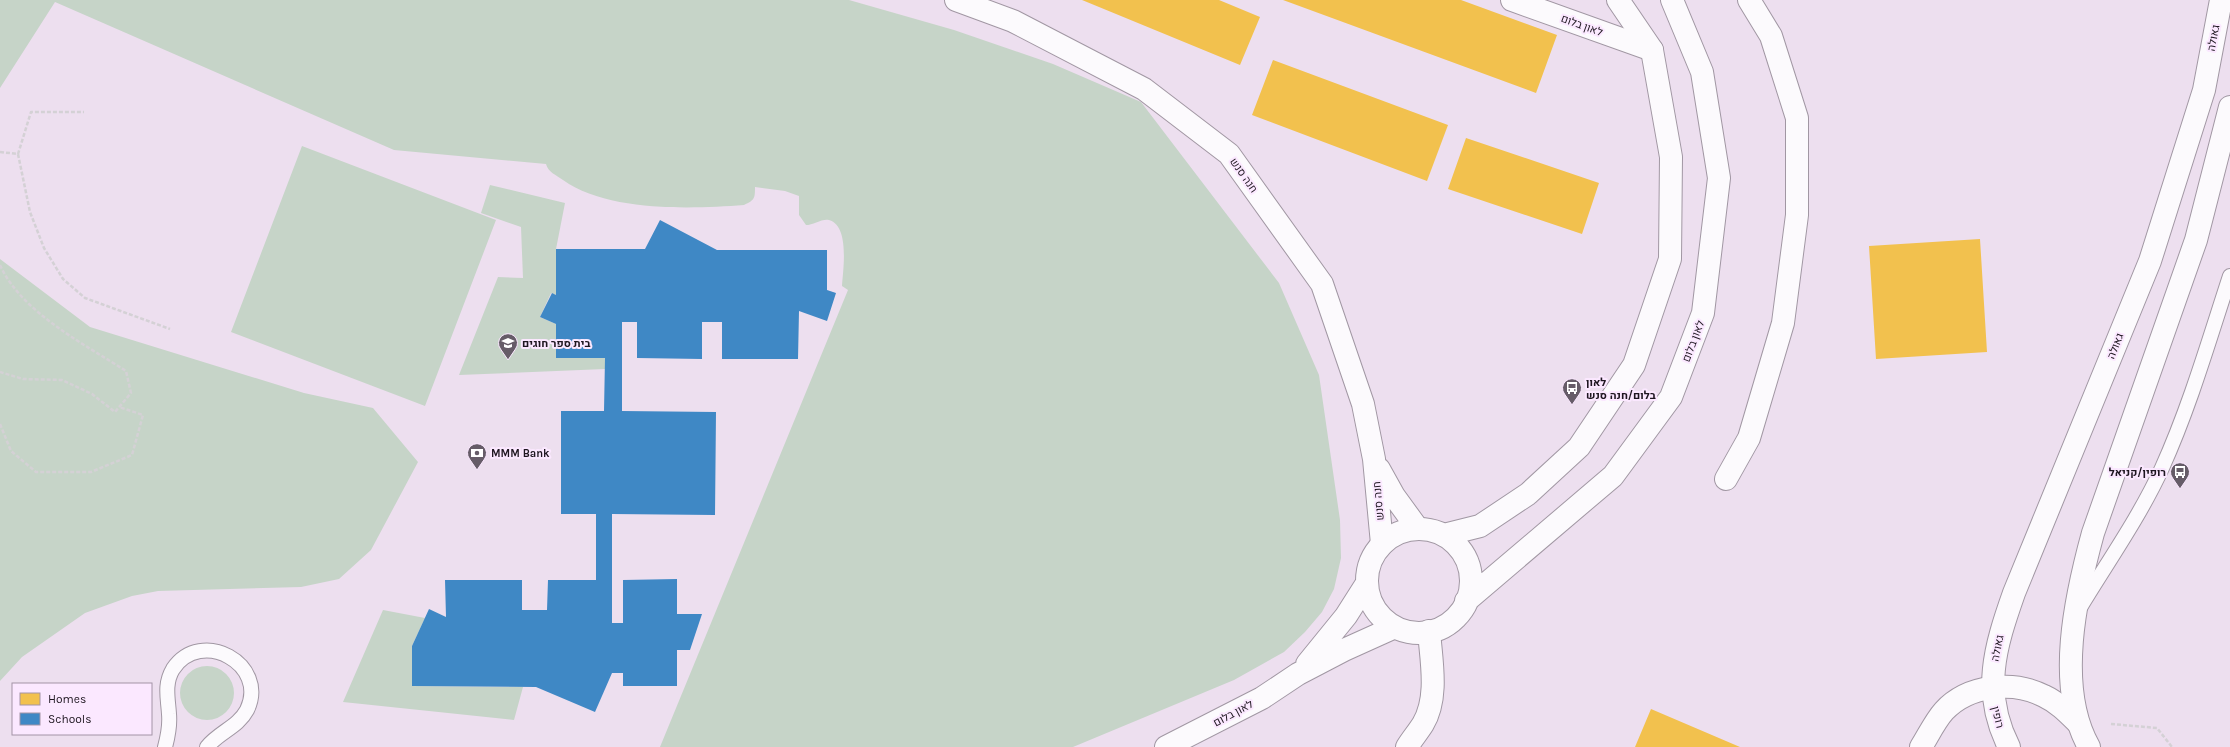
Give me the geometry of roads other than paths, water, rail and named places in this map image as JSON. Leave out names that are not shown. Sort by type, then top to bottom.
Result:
[{"type":"street","name":"חנה סנש","points":[[956,0],[1013,21],[1144,89],[1230,154],[1322,284],[1357,384],[1374,459],[1382,544]]},
{"type":"street","name":"לאון בלום","points":[[1512,0],[1652,50]]},
{"type":"street","points":[[1444,535],[1480,526],[1528,494],[1579,447],[1634,365],[1670,259],[1671,157],[1652,50],[1618,0]]},
{"type":"street","name":"לאון בלום","points":[[1466,601],[1613,476],[1671,397],[1703,313],[1719,178],[1702,72],[1672,0]]},
{"type":"street","points":[[1726,479],[1749,438],[1783,323],[1797,215],[1797,118],[1771,36],[1749,0]]},
{"type":"street","name":"גאולה","points":[[1992,686],[1993,665],[2000,634],[2014,593],[2150,261],[2204,90],[2220,0]]},
{"type":"street","points":[[2081,738],[2072,685],[2075,614],[2080,578],[2094,532],[2196,240],[2230,107]]},
{"type":"street","name":"חנה סנש","points":[[1374,459],[1394,496],[1418,529]]},
{"type":"street","points":[[1418,529],[1432,530],[1444,535],[1456,545],[1465,557],[1470,571],[1470,587],[1466,601],[1452,621],[1429,631],[1418,633],[1395,627],[1384,619],[1375,609],[1369,596],[1367,583],[1368,569],[1373,555],[1382,544],[1398,532],[1418,529]]},
{"type":"street","name":"לאון בלום","points":[[1298,674],[1330,637],[1367,583]]},
{"type":"street","name":"לאון בלום","points":[[1166,747],[1262,698],[1298,674],[1395,627]]},
{"type":"street","points":[[1407,747],[1424,723],[1430,702],[1433,676],[1429,631]]},
{"type":"street","points":[[1921,747],[1944,711],[1968,694],[1992,686],[2014,688],[2043,695],[2059,705],[2081,738]]},
{"type":"street","name":"רופין","points":[[1992,686],[2002,733],[2009,747]]},
{"type":"lane","points":[[2075,614],[2143,505],[2162,468],[2183,416],[2230,276]]},
{"type":"lane","points":[[165,747],[169,728],[167,690],[170,676],[178,664],[189,655],[210,650],[231,657],[241,666],[248,678],[250,698],[246,710],[239,721],[219,734],[207,747]]},
{"type":"place","name":"בית ספר חוגים","points":[[508,360]]},
{"type":"place","name":"לאון בלום/חנה סנש","points":[[1572,405]]},
{"type":"place","name":"MMM Bank","points":[[477,470]]},
{"type":"place","name":"רופין/קניאל","points":[[2180,489]]}]
